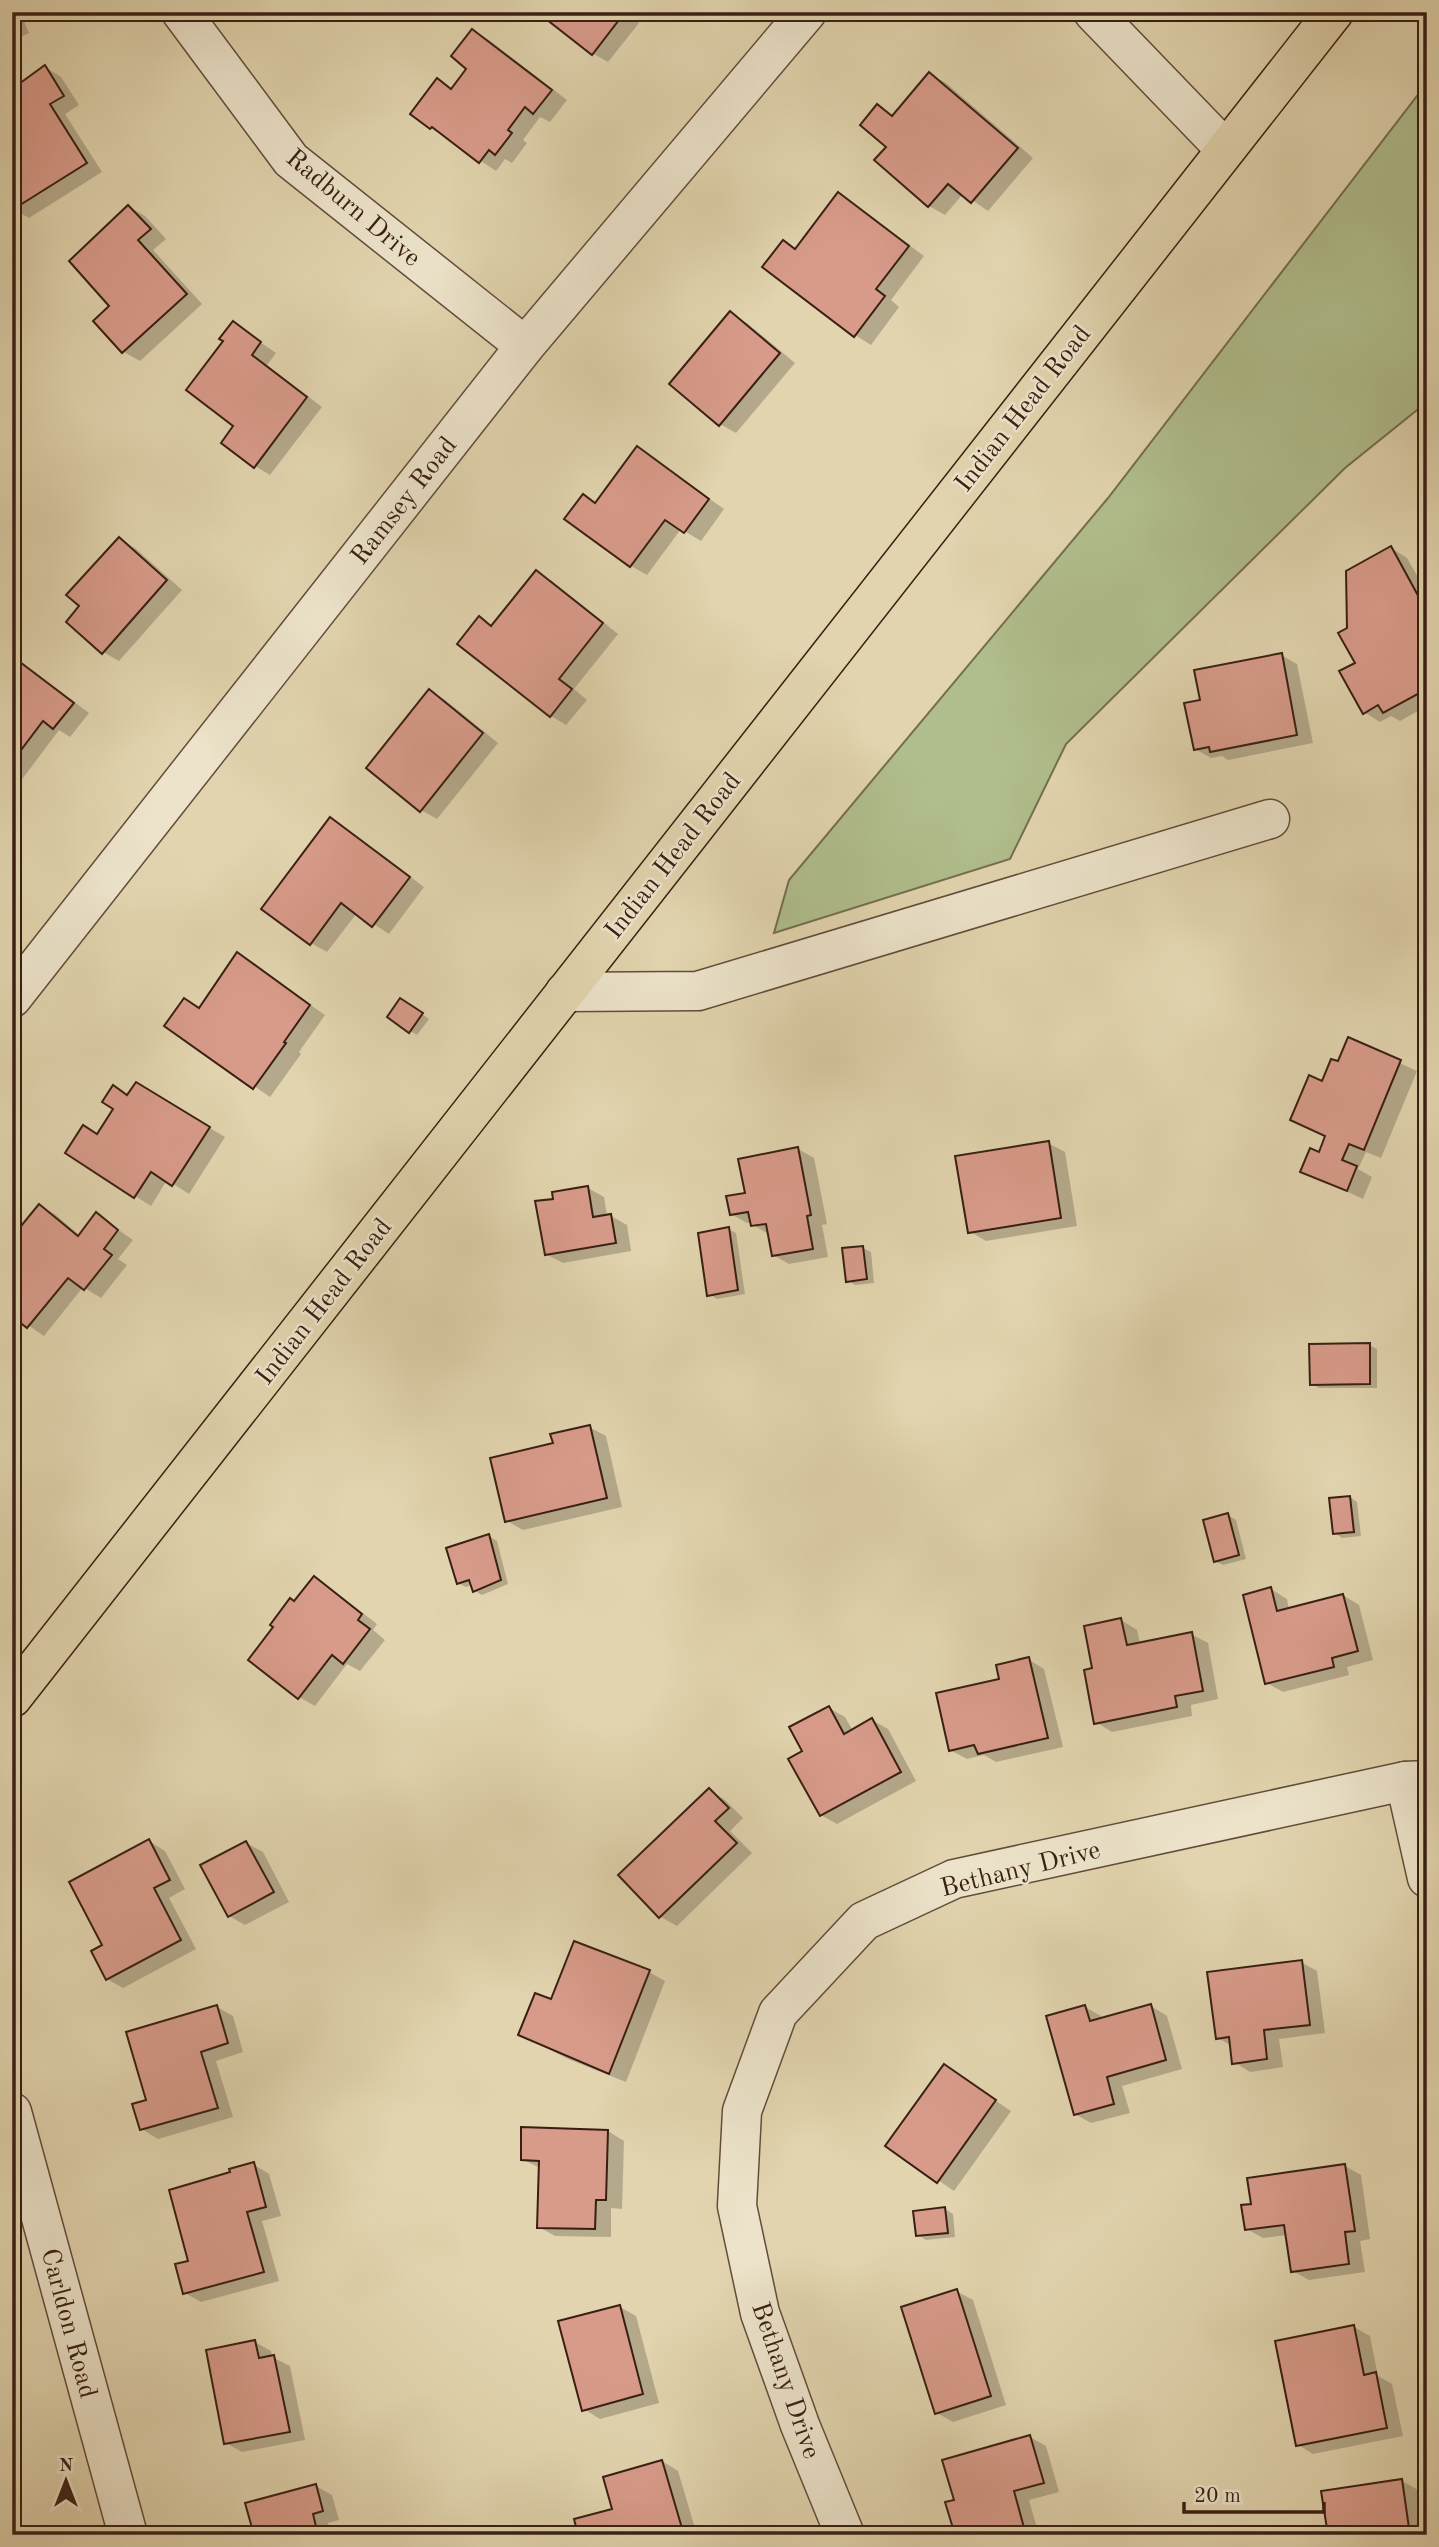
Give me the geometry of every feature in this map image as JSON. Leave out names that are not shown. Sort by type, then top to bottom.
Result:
[{"type":"main road","name":"Indian Head Road","points":[[12,1698],[1334,12]]},
{"type":"street","name":"Radburn Drive","points":[[181,12],[291,160],[525,345]]},
{"type":"street","name":"Ramsey Road","points":[[12,998],[525,345],[807,12]]},
{"type":"street","points":[[1093,12],[1225,149]]},
{"type":"street","points":[[565,992],[698,991],[1270,819]]},
{"type":"street","points":[[1416,1781],[1427,1878]]},
{"type":"street","name":"Bethany Drive","points":[[845,2535],[800,2425],[761,2312],[737,2206],[742,2111],[778,2013],[864,1921],[954,1879],[1416,1781]]},
{"type":"street","name":"Carldon Road","points":[[12,2112],[128,2535]]},
{"type":"green space","points":[[1427,83],[1427,402],[1345,468],[1066,744],[1010,859],[774,933],[789,880],[1108,498]]},
{"type":"building","points":[[537,12],[625,12],[592,55]]},
{"type":"building","points":[[472,29],[552,90],[533,114],[525,107],[508,130],[512,133],[495,155],[489,150],[479,163],[432,127],[430,129],[410,114],[437,78],[451,89],[466,69],[451,56]]},
{"type":"building","points":[[45,65],[64,96],[50,104],[87,163],[12,210],[12,89]]},
{"type":"building","points":[[929,72],[1018,148],[971,203],[948,184],[928,207],[874,160],[886,147],[860,125],[877,104],[892,116]]},
{"type":"building","points":[[838,192],[909,246],[876,289],[885,296],[854,337],[762,267],[783,240],[795,249]]},
{"type":"building","points":[[128,205],[151,229],[138,240],[187,294],[122,353],[93,321],[109,306],[69,261]]},
{"type":"building","points":[[730,311],[780,353],[719,426],[669,384]]},
{"type":"building","points":[[233,321],[261,342],[252,355],[307,397],[254,468],[221,443],[233,426],[186,390],[223,341],[219,339]]},
{"type":"building","points":[[637,446],[709,499],[684,533],[665,520],[630,567],[564,519],[583,494],[595,503]]},
{"type":"building","points":[[119,537],[167,580],[102,654],[66,622],[79,606],[66,595]]},
{"type":"building","points":[[1391,546],[1427,612],[1427,689],[1383,713],[1378,705],[1363,714],[1339,671],[1355,663],[1338,633],[1347,628],[1346,571]]},
{"type":"building","points":[[536,570],[603,623],[559,679],[572,689],[550,717],[457,644],[479,616],[491,626]]},
{"type":"building","points":[[1282,653],[1297,735],[1210,752],[1209,747],[1194,750],[1184,703],[1200,700],[1194,670]]},
{"type":"building","points":[[12,656],[74,703],[53,729],[43,721],[12,762]]},
{"type":"building","points":[[429,689],[483,733],[420,812],[366,768]]},
{"type":"building","points":[[330,817],[410,877],[372,927],[341,903],[310,945],[261,909]]},
{"type":"building","points":[[237,952],[310,1005],[253,1089],[164,1026],[184,998],[199,1008]]},
{"type":"building","points":[[400,998],[423,1013],[409,1033],[387,1017]]},
{"type":"building","points":[[1348,1037],[1401,1060],[1364,1150],[1349,1144],[1342,1160],[1357,1166],[1347,1191],[1300,1172],[1310,1148],[1319,1152],[1325,1136],[1290,1120],[1309,1075],[1322,1081],[1331,1059],[1338,1061]]},
{"type":"building","points":[[136,1082],[210,1127],[172,1186],[151,1172],[134,1198],[65,1153],[83,1125],[97,1134],[113,1109],[102,1102],[113,1085],[127,1095]]},
{"type":"building","points":[[1049,1141],[1061,1218],[968,1233],[955,1156]]},
{"type":"building","points":[[798,1147],[811,1215],[807,1216],[813,1249],[772,1256],[766,1224],[751,1226],[748,1212],[730,1215],[726,1196],[745,1193],[738,1159]]},
{"type":"building","points":[[588,1186],[593,1217],[611,1214],[616,1243],[545,1255],[535,1201],[553,1199],[552,1192]]},
{"type":"building","points":[[39,1204],[78,1236],[96,1212],[118,1230],[104,1249],[112,1255],[84,1290],[68,1278],[27,1328],[12,1316],[12,1237]]},
{"type":"building","points":[[729,1227],[738,1290],[707,1296],[698,1233]]},
{"type":"building","points":[[863,1246],[867,1279],[846,1282],[842,1248]]},
{"type":"building","points":[[1370,1343],[1370,1384],[1310,1385],[1309,1344]]},
{"type":"building","points":[[590,1425],[607,1498],[505,1522],[490,1458],[553,1443],[550,1434]]},
{"type":"building","points":[[1350,1496],[1354,1532],[1333,1534],[1329,1498]]},
{"type":"building","points":[[1228,1513],[1239,1555],[1214,1562],[1203,1520]]},
{"type":"building","points":[[489,1534],[501,1580],[473,1592],[469,1580],[457,1584],[446,1548]]},
{"type":"building","points":[[314,1576],[362,1614],[358,1620],[370,1629],[343,1664],[332,1655],[298,1699],[248,1660],[273,1627],[270,1625],[290,1598],[294,1601]]},
{"type":"building","points":[[1271,1587],[1277,1611],[1343,1594],[1358,1651],[1332,1658],[1334,1667],[1265,1684],[1243,1595]]},
{"type":"building","points":[[1427,1589],[1427,1650],[1426,1650],[1421,1590]]},
{"type":"building","points":[[1121,1618],[1127,1645],[1192,1632],[1203,1691],[1175,1696],[1177,1707],[1094,1724],[1084,1670],[1092,1668],[1084,1626]]},
{"type":"building","points":[[1029,1657],[1048,1738],[978,1754],[974,1745],[949,1751],[936,1693],[999,1679],[996,1665]]},
{"type":"building","points":[[829,1706],[844,1734],[872,1718],[901,1772],[820,1816],[788,1759],[802,1751],[789,1727]]},
{"type":"building","points":[[709,1788],[729,1808],[715,1821],[737,1843],[659,1918],[618,1875]]},
{"type":"building","points":[[149,1839],[170,1880],[154,1888],[181,1940],[106,1980],[91,1951],[102,1945],[69,1882]]},
{"type":"building","points":[[246,1841],[274,1892],[228,1917],[200,1865]]},
{"type":"building","points":[[574,1941],[650,1970],[609,2074],[518,2035],[535,1993],[551,1999]]},
{"type":"building","points":[[1302,1960],[1310,2025],[1264,2030],[1267,2059],[1232,2064],[1229,2037],[1216,2039],[1207,1972]]},
{"type":"building","points":[[1151,2004],[1166,2060],[1107,2077],[1114,2104],[1074,2115],[1046,2016],[1085,2005],[1090,2021]]},
{"type":"building","points":[[217,2005],[228,2043],[201,2052],[218,2108],[140,2130],[132,2104],[146,2100],[126,2032]]},
{"type":"building","points":[[944,2064],[996,2100],[937,2183],[885,2146]]},
{"type":"building","points":[[521,2127],[608,2130],[606,2200],[596,2200],[595,2229],[537,2228],[539,2161],[521,2160]]},
{"type":"building","points":[[254,2162],[266,2207],[247,2212],[264,2272],[183,2294],[175,2264],[188,2261],[169,2190]]},
{"type":"building","points":[[1345,2164],[1355,2231],[1345,2232],[1349,2264],[1291,2272],[1284,2225],[1245,2230],[1241,2205],[1251,2204],[1247,2178]]},
{"type":"building","points":[[945,2207],[948,2233],[916,2236],[913,2211]]},
{"type":"building","points":[[957,2289],[991,2396],[935,2414],[901,2307]]},
{"type":"building","points":[[620,2305],[643,2394],[582,2411],[558,2321]]},
{"type":"building","points":[[1354,2325],[1364,2375],[1376,2372],[1387,2428],[1296,2446],[1275,2341]]},
{"type":"building","points":[[255,2340],[259,2358],[274,2355],[290,2432],[224,2444],[206,2350]]},
{"type":"building","points":[[1030,2435],[1044,2483],[1014,2491],[1026,2535],[955,2535],[945,2502],[954,2500],[942,2460]]},
{"type":"building","points":[[662,2460],[684,2535],[578,2535],[574,2519],[612,2509],[603,2477]]},
{"type":"building","points":[[1402,2479],[1410,2535],[1328,2535],[1321,2491]]},
{"type":"building","points":[[316,2484],[323,2511],[313,2514],[318,2535],[254,2535],[245,2503]]}]
